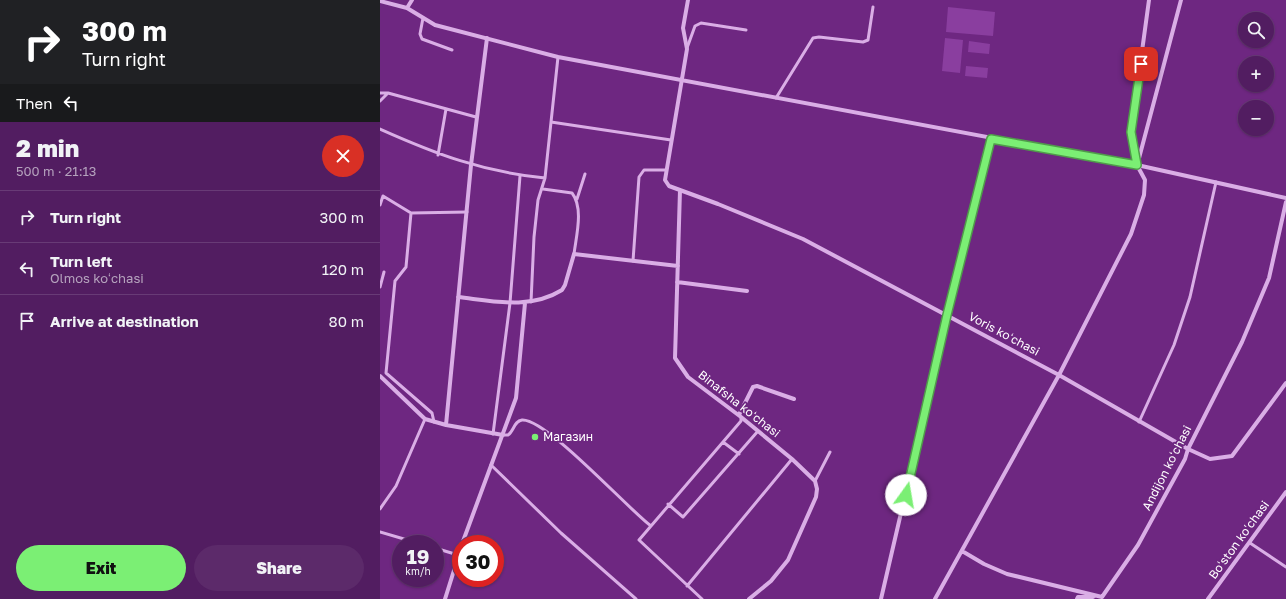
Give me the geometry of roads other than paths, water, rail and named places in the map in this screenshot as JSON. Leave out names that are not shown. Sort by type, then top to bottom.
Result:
[{"type":"street","points":[[407,8],[412,0]]},
{"type":"street","points":[[680,190],[667,183],[666,170],[686,49],[683,28],[688,0]]},
{"type":"street","points":[[935,599],[1059,375],[1130,234],[1144,195],[1145,180],[1137,165],[1131,132],[1149,0]]},
{"type":"street","points":[[1137,165],[1181,0]]},
{"type":"street","points":[[380,1],[407,8],[436,25],[558,57],[991,139],[1137,165],[1286,198]]},
{"type":"street","points":[[446,426],[476,117],[487,38]]},
{"type":"street","points":[[881,599],[947,315],[991,139]]},
{"type":"street","name":"Voris koʻchasi","points":[[680,190],[803,238],[1059,375],[1188,449],[1210,459],[1232,456],[1286,382]]},
{"type":"street","name":"Binafsha koʻchasi","points":[[680,190],[675,358],[688,377],[740,416],[792,459],[815,481]]},
{"type":"street","name":"Andijon koʻchasi","points":[[1103,598],[1138,545],[1185,459],[1188,449],[1242,342],[1269,278],[1286,202]]},
{"type":"street","points":[[458,297],[510,303],[531,302],[562,290],[565,286],[574,254],[678,266]]},
{"type":"street","points":[[677,282],[747,291]]},
{"type":"street","points":[[465,535],[516,398],[525,303]]},
{"type":"street","points":[[380,376],[425,419],[446,426],[503,435]]},
{"type":"street","points":[[740,416],[753,387],[757,386],[794,399]]},
{"type":"street","points":[[749,599],[770,581],[788,560],[816,497],[817,489],[815,481]]},
{"type":"street","name":"Boʻston koʻchasi","points":[[1208,599],[1286,492]]},
{"type":"street","points":[[962,551],[984,564],[1008,574],[1103,598]]},
{"type":"street","points":[[445,599],[452,575]]},
{"type":"street","points":[[1077,599],[1078,597],[1103,598]]},
{"type":"lane","points":[[776,98],[813,38],[819,36],[863,42],[868,40],[873,7]]},
{"type":"lane","points":[[423,18],[420,34],[422,39],[452,50]]},
{"type":"lane","points":[[686,49],[695,26],[701,23],[746,30]]},
{"type":"lane","points":[[531,302],[534,237],[538,200],[543,189],[545,178],[558,57]]},
{"type":"lane","points":[[380,93],[388,93],[476,117]]},
{"type":"lane","points":[[380,101],[388,93]]},
{"type":"lane","points":[[438,155],[446,109]]},
{"type":"lane","points":[[551,122],[671,140]]},
{"type":"lane","points":[[380,129],[438,155],[471,165],[520,176],[545,178]]},
{"type":"lane","points":[[633,261],[639,177],[644,170],[666,170]]},
{"type":"lane","points":[[574,254],[578,207],[577,199],[585,174]]},
{"type":"lane","points":[[493,434],[510,303],[520,176]]},
{"type":"lane","points":[[1140,422],[1174,345],[1188,303],[1216,182]]},
{"type":"lane","points":[[543,189],[572,193],[577,199]]},
{"type":"lane","points":[[380,205],[382,196],[411,213],[467,212]]},
{"type":"lane","points":[[411,213],[406,266],[395,281],[386,372],[432,413],[434,422]]},
{"type":"lane","points":[[380,286],[384,272]]},
{"type":"lane","points":[[702,599],[639,540],[668,504],[741,421],[740,416]]},
{"type":"lane","points":[[380,509],[396,486],[425,419]]},
{"type":"lane","points":[[503,435],[508,435],[517,422],[523,420],[540,427],[594,471],[635,514],[651,526]]},
{"type":"lane","points":[[668,504],[683,517],[758,431]]},
{"type":"lane","points":[[723,442],[738,454]]},
{"type":"lane","points":[[815,481],[830,452]]},
{"type":"lane","points":[[687,586],[792,459]]},
{"type":"lane","points":[[491,465],[561,533],[636,599]]},
{"type":"lane","points":[[380,532],[392,536]]},
{"type":"lane","points":[[1250,542],[1286,568]]},
{"type":"place","name":"Магазин","points":[[535,437]]}]
